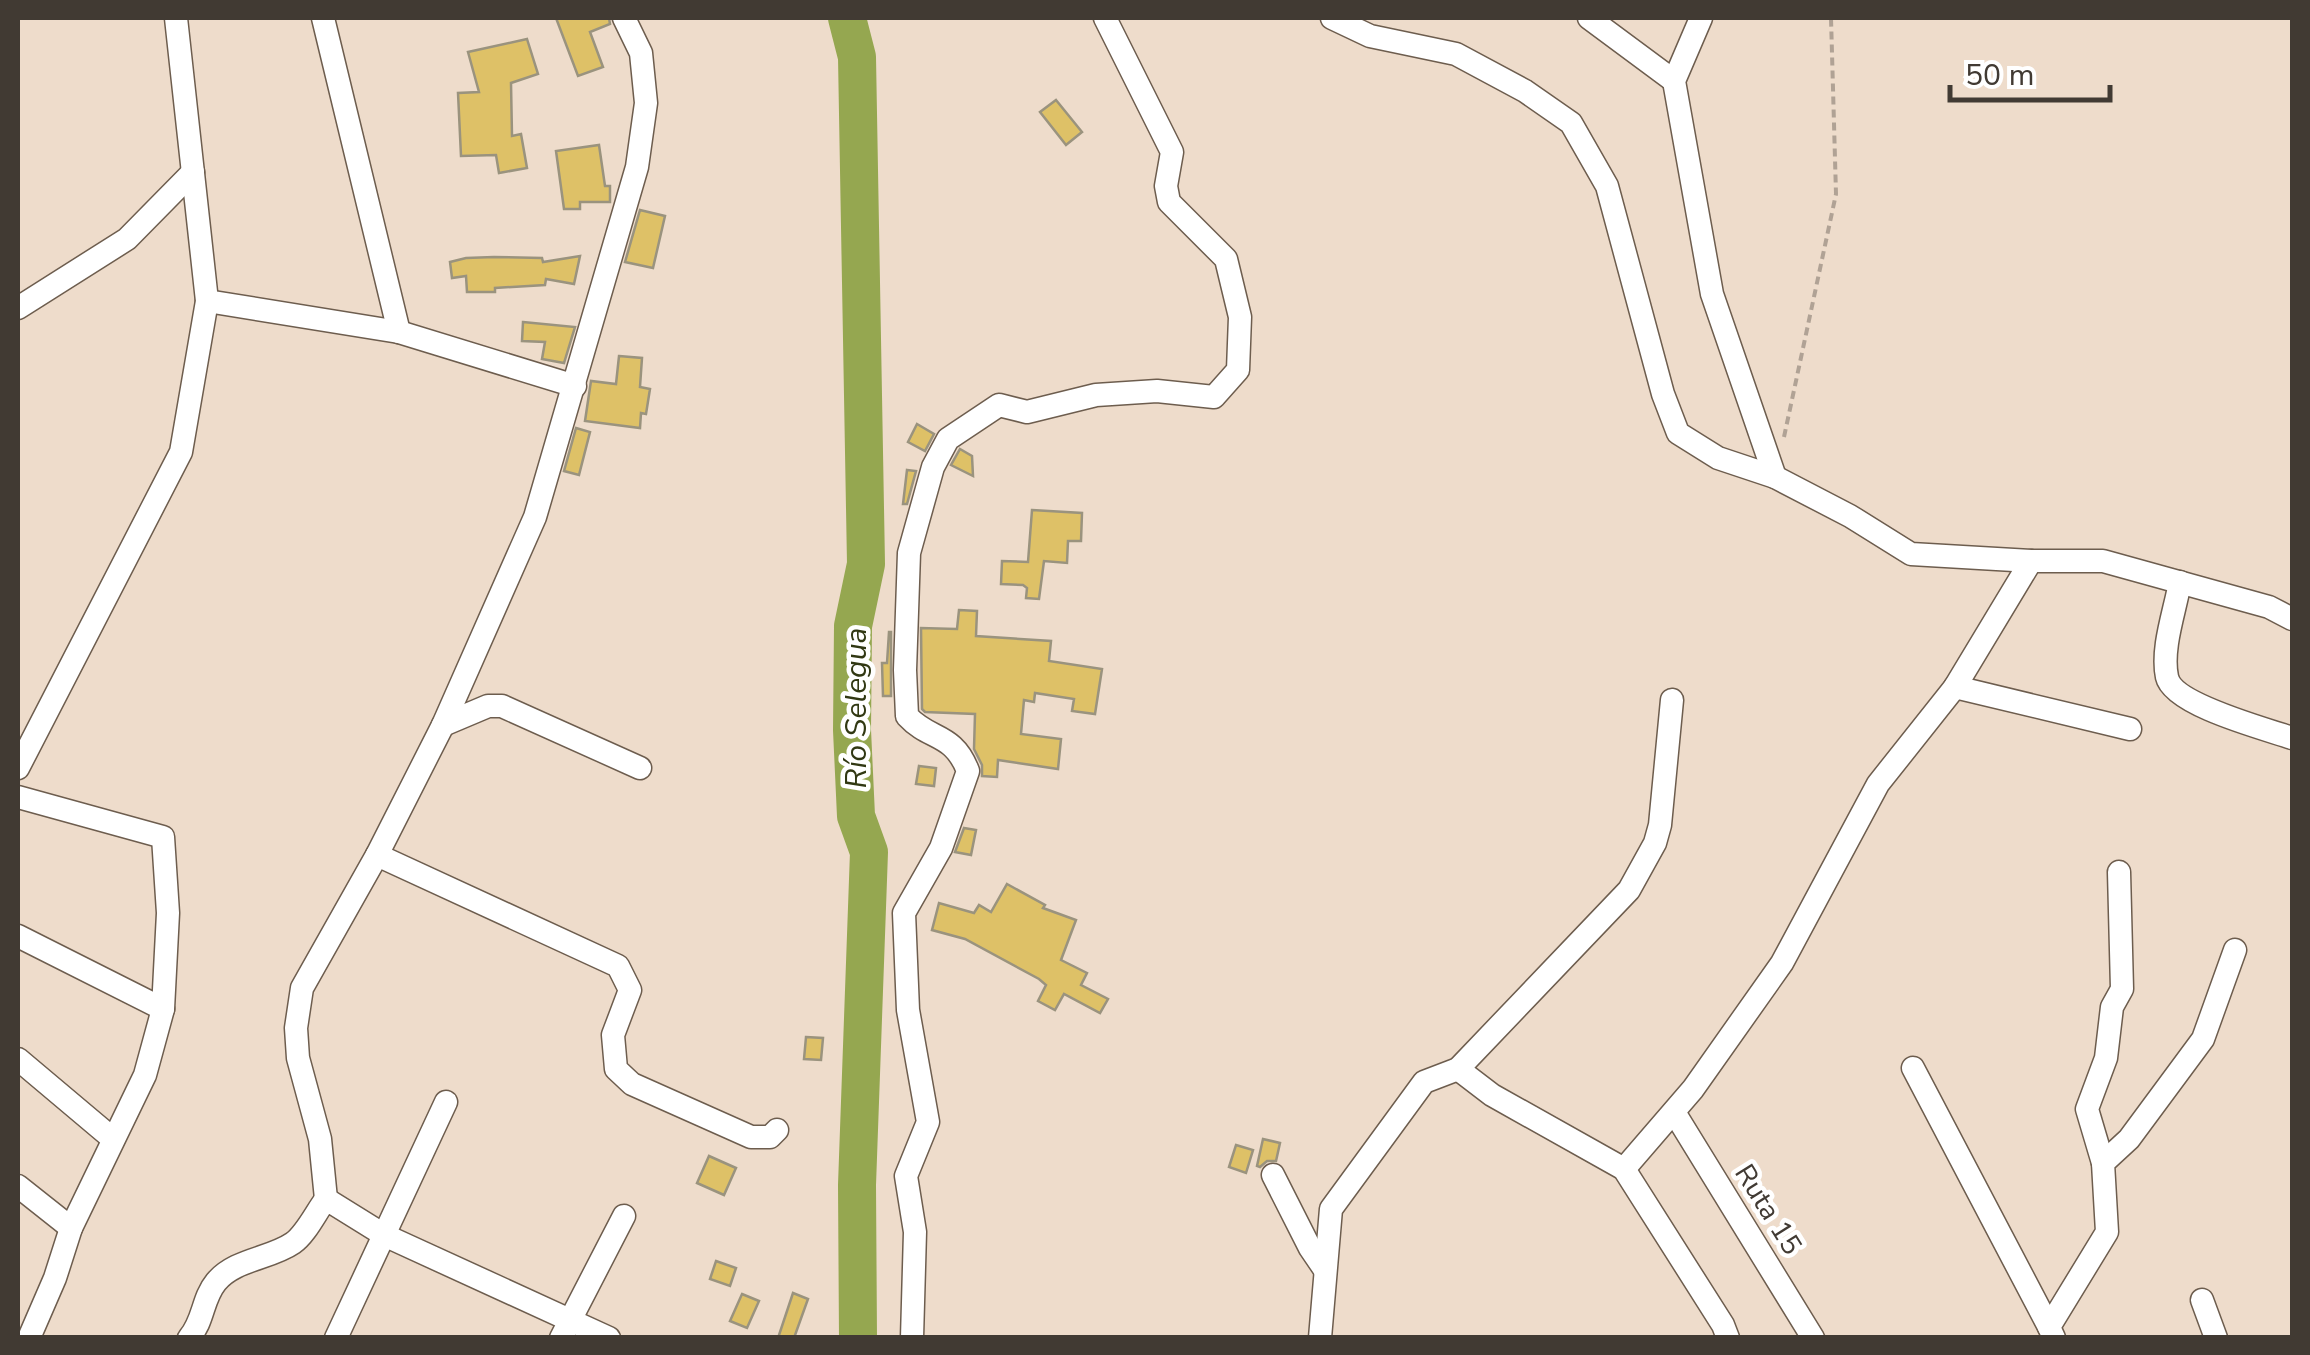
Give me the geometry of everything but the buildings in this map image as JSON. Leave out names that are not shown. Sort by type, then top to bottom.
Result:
[{"type":"street","points":[[18,768],[181,452],[208,301],[176,18]]},
{"type":"street","points":[[323,18],[399,332]]},
{"type":"street","points":[[189,1338],[199,1326],[202,1306],[217,1280],[252,1259],[294,1242],[326,1199],[320,1139],[298,1058],[296,1028],[302,988],[377,855],[443,725],[535,518],[637,168],[646,102],[641,53],[624,18]]},
{"type":"street","points":[[912,1338],[915,1232],[906,1176],[928,1122],[908,1010],[904,913],[940,848],[968,772],[947,740],[915,726],[906,716],[909,553],[934,468],[948,439],[999,405],[1027,412],[1096,395],[1157,391],[1214,397],[1238,370],[1240,317],[1226,259],[1169,202],[1166,186],[1172,152],[1106,18]]},
{"type":"street","points":[[1332,18],[1370,36],[1456,54],[1525,91],[1572,123],[1607,186],[1663,394],[1678,432],[1718,458],[1775,478],[1850,516],[1912,554],[2103,561],[2269,607],[2292,620]]},
{"type":"street","points":[[1589,18],[1674,81]]},
{"type":"street","points":[[1701,18],[1674,81],[1712,294],[1775,478]]},
{"type":"street","points":[[18,308],[127,239],[193,172]]},
{"type":"street","points":[[208,301],[399,332],[575,386]]},
{"type":"street","points":[[1624,1169],[1674,1112],[1782,962],[1878,784],[1955,687],[2031,561]]},
{"type":"street","points":[[2180,582],[2167,654],[2168,682],[2195,704],[2292,738]]},
{"type":"street","points":[[1955,687],[2130,728]]},
{"type":"street","points":[[1320,1338],[1331,1209],[1424,1082],[1458,1069],[1630,890],[1656,843],[1672,700]]},
{"type":"street","points":[[443,725],[488,706],[502,706],[640,768]]},
{"type":"street","points":[[18,797],[164,837],[168,913],[163,1008],[145,1076],[71,1228],[30,1338]]},
{"type":"street","points":[[377,855],[618,966],[630,990],[612,1036],[616,1068],[632,1084],[750,1137],[770,1137],[777,1130]]},
{"type":"street","points":[[2052,1332],[2107,1232],[2103,1164],[2087,1109],[2106,1058],[2112,1007],[2122,989],[2119,872]]},
{"type":"street","points":[[18,936],[163,1008]]},
{"type":"street","points":[[2103,1164],[2129,1140],[2203,1039],[2236,950]]},
{"type":"street","points":[[18,1059],[113,1139]]},
{"type":"street","points":[[1913,1068],[2052,1332]]},
{"type":"street","points":[[1458,1069],[1492,1095],[1624,1169],[1724,1325],[1728,1338]]},
{"type":"street","points":[[336,1338],[446,1102]]},
{"type":"street","name":"Ruta 15","points":[[1674,1112],[1814,1338]]},
{"type":"street","points":[[1273,1176],[1325,1270]]},
{"type":"street","points":[[18,1186],[71,1228]]},
{"type":"street","points":[[326,1199],[384,1235],[565,1328],[610,1338]]},
{"type":"street","points":[[565,1328],[624,1216]]},
{"type":"street","points":[[2202,1300],[2216,1338]]},
{"type":"path","points":[[1784,440],[1836,194],[1831,18]]},
{"type":"waterway","name":"Río Selegua","points":[[847,18],[857,57],[866,564],[853,626],[852,730],[856,816],[869,852],[857,1185],[858,1338]]}]
